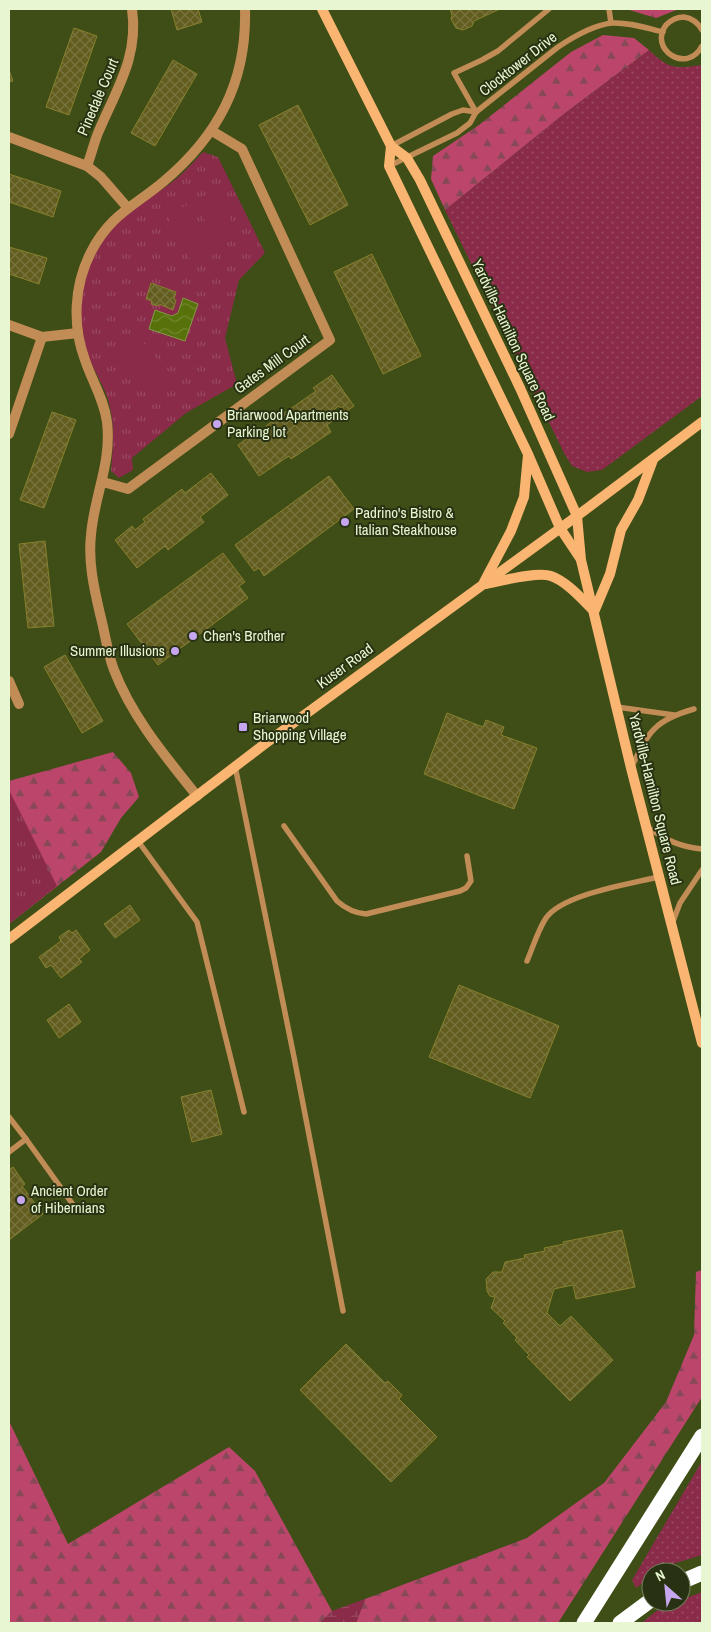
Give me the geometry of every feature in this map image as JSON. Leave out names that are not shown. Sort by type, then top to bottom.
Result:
[{"type":"highway","points":[[584,1623],[702,1436]]},
{"type":"highway","points":[[620,1623],[641,1607]]},
{"type":"street","name":"Pinedale Court","points":[[87,166],[98,134],[130,61],[133,40],[132,9]]},
{"type":"street","points":[[196,796],[135,712],[113,668],[93,582],[90,557],[91,534],[108,459],[109,438],[102,399],[85,360],[78,334],[76,314],[82,273],[90,253],[101,235],[127,208],[162,183],[188,159],[212,130],[225,109],[243,56],[246,30],[245,9]]},
{"type":"street","name":"Yardville-Hamilton Square Road","points":[[322,9],[391,146],[407,158],[461,264],[577,516],[582,560],[594,612],[645,825],[702,1044]]},
{"type":"street","name":"Gates Mill Court","points":[[103,482],[128,489],[330,340],[242,150],[212,130]]},
{"type":"street","points":[[9,137],[87,166],[101,177],[127,208]]},
{"type":"street","points":[[389,166],[391,146]]},
{"type":"street","name":"Yardville-Hamilton Square Road","points":[[389,166],[528,454],[560,528],[582,560]]},
{"type":"street","points":[[9,325],[42,337],[78,334]]},
{"type":"street","points":[[9,434],[42,337]]},
{"type":"street","name":"Kuser Road","points":[[9,940],[236,766],[702,422]]},
{"type":"street","points":[[482,585],[511,531],[524,497],[528,454]]},
{"type":"street","points":[[482,585],[525,576],[550,576],[576,592],[594,612],[610,574],[621,530],[638,500],[653,459]]},
{"type":"street","points":[[9,681],[19,704]]},
{"type":"lane","points":[[476,112],[454,73],[498,51],[549,9]]},
{"type":"lane","points":[[609,9],[611,23]]},
{"type":"lane","points":[[701,27],[689,18],[676,18],[670,21],[663,32],[663,46],[673,57],[687,59],[694,56],[702,46]]},
{"type":"lane","name":"Clocktower Drive","points":[[389,166],[457,132],[470,123],[476,112],[570,39],[611,23],[638,26],[663,32]]},
{"type":"lane","name":"Clocktower Drive","points":[[391,146],[452,114],[463,110],[476,112]]},
{"type":"lane","points":[[617,707],[674,715]]},
{"type":"lane","points":[[631,768],[644,741],[654,728],[674,715],[694,710]]},
{"type":"lane","points":[[236,766],[343,1311]]},
{"type":"lane","points":[[645,825],[666,840],[686,847],[702,849]]},
{"type":"lane","points":[[284,826],[337,901],[345,908],[356,913],[366,914],[466,888],[471,881],[467,856]]},
{"type":"lane","points":[[138,841],[197,922],[244,1112]]},
{"type":"lane","points":[[671,926],[680,903],[702,870]]},
{"type":"lane","points":[[527,961],[546,919],[564,903],[586,895],[658,877]]},
{"type":"lane","points":[[9,1117],[74,1206]]},
{"type":"lane","points":[[9,1152],[26,1139]]},
{"type":"green space","points":[[626,9],[679,9],[656,18]]},
{"type":"green space","points":[[603,35],[634,38],[649,50],[565,113],[445,210],[431,179],[433,156],[479,125],[571,52]]},
{"type":"green space","points":[[649,50],[662,61],[673,66],[702,65],[702,396],[602,470],[587,472],[572,466],[564,453],[445,210],[565,113]]},
{"type":"green space","points":[[203,152],[218,157],[265,253],[239,280],[225,338],[237,384],[186,413],[132,458],[133,470],[119,478],[111,471],[113,429],[109,403],[89,358],[83,339],[80,303],[83,285],[96,252],[118,221],[134,207],[175,180]]},
{"type":"green space","points":[[216,190],[239,236],[218,247],[195,201]]},
{"type":"green space","points":[[189,204],[212,250],[191,261],[167,215]]},
{"type":"green space","points":[[139,338],[174,378],[151,398],[116,358]]},
{"type":"green space","points":[[113,752],[131,773],[139,797],[121,818],[101,852],[9,924],[9,781]]},
{"type":"green space","points":[[9,790],[57,886],[9,924]]},
{"type":"green space","points":[[702,1270],[702,1397],[558,1623],[356,1623],[365,1599],[527,1538],[604,1483],[666,1402],[694,1335],[696,1272]]},
{"type":"green space","points":[[9,1421],[68,1544],[229,1447],[255,1471],[332,1611],[320,1623],[9,1623]]},
{"type":"green space","points":[[702,1461],[702,1555],[679,1562],[643,1562]]},
{"type":"green space","points":[[641,1565],[641,1584],[636,1588],[632,1580]]},
{"type":"green space","points":[[702,1592],[702,1623],[642,1623],[655,1612],[691,1612],[691,1596]]},
{"type":"green space","points":[[365,1599],[356,1623],[320,1623],[332,1611]]},
{"type":"water","points":[[183,298],[198,304],[185,341],[149,329],[155,310],[172,316],[178,313]]},
{"type":"building","points":[[171,9],[198,9],[202,22],[177,30]]},
{"type":"building","points":[[450,9],[500,9],[474,21],[472,26],[463,30],[456,28],[451,19]]},
{"type":"building","points":[[74,28],[97,36],[69,115],[46,107]]},
{"type":"building","points":[[173,60],[197,74],[155,146],[131,133]]},
{"type":"building","points":[[9,70],[13,81],[9,82]]},
{"type":"building","points":[[298,105],[348,205],[310,225],[259,125]]},
{"type":"building","points":[[9,174],[61,191],[53,217],[9,202]]},
{"type":"building","points":[[9,247],[47,258],[39,284],[9,274]]},
{"type":"building","points":[[372,254],[421,356],[383,374],[334,272]]},
{"type":"building","points":[[151,283],[176,292],[173,310],[159,304],[158,306],[151,304],[152,301],[146,299]]},
{"type":"building","points":[[332,375],[354,406],[344,413],[339,406],[330,412],[335,419],[327,425],[331,432],[291,459],[289,456],[259,476],[238,445],[256,432],[259,437],[269,430],[266,426],[316,391],[313,388]]},
{"type":"building","points":[[52,412],[76,420],[44,508],[20,500]]},
{"type":"building","points":[[211,473],[228,495],[200,517],[204,522],[168,550],[165,546],[137,568],[115,540],[132,526],[135,530],[145,522],[143,519],[182,489],[185,493]]},
{"type":"building","points":[[329,476],[354,509],[264,576],[259,568],[254,571],[235,545]]},
{"type":"building","points":[[45,541],[54,626],[28,628],[19,544]]},
{"type":"building","points":[[223,553],[245,582],[239,586],[248,598],[158,665],[127,624]]},
{"type":"building","points":[[65,655],[103,721],[82,733],[44,667]]},
{"type":"building","points":[[447,713],[483,727],[486,720],[504,727],[501,735],[537,748],[514,809],[424,774]]},
{"type":"building","points":[[130,905],[140,920],[115,938],[104,924]]},
{"type":"building","points":[[69,930],[72,933],[76,930],[90,950],[79,959],[82,962],[61,978],[51,965],[46,968],[39,957],[61,941],[59,937]]},
{"type":"building","points":[[459,985],[559,1026],[530,1098],[429,1057]]},
{"type":"building","points":[[69,1004],[81,1022],[59,1038],[47,1020]]},
{"type":"building","points":[[211,1090],[222,1134],[192,1142],[181,1097]]},
{"type":"building","name":"Ancient Order of Hibernians","points":[[13,1167],[25,1184],[22,1186],[43,1214],[9,1240],[9,1170]]},
{"type":"building","points":[[622,1230],[635,1287],[576,1299],[573,1285],[554,1289],[547,1313],[560,1326],[571,1316],[613,1360],[570,1401],[527,1357],[529,1355],[515,1340],[517,1338],[503,1323],[505,1321],[491,1308],[495,1297],[490,1296],[487,1291],[486,1279],[493,1272],[502,1272],[505,1262],[525,1258],[524,1255],[545,1251],[544,1248],[564,1244],[563,1242]]},
{"type":"building","points":[[346,1344],[385,1383],[388,1381],[402,1395],[399,1399],[437,1437],[391,1482],[300,1390]]},
{"type":"place","name":"Briarwood Apartments Parking lot","points":[[217,424]]},
{"type":"place","name":"Padrino's Bistro & Italian Steakhouse","points":[[345,522]]},
{"type":"place","name":"Chen's Brother","points":[[193,636]]},
{"type":"place","name":"Summer Illusions","points":[[175,651]]},
{"type":"place","name":"Briarwood Shopping Village","points":[[243,727]]},
{"type":"place","name":"Ancient Order of Hibernians","points":[[21,1200]]}]
